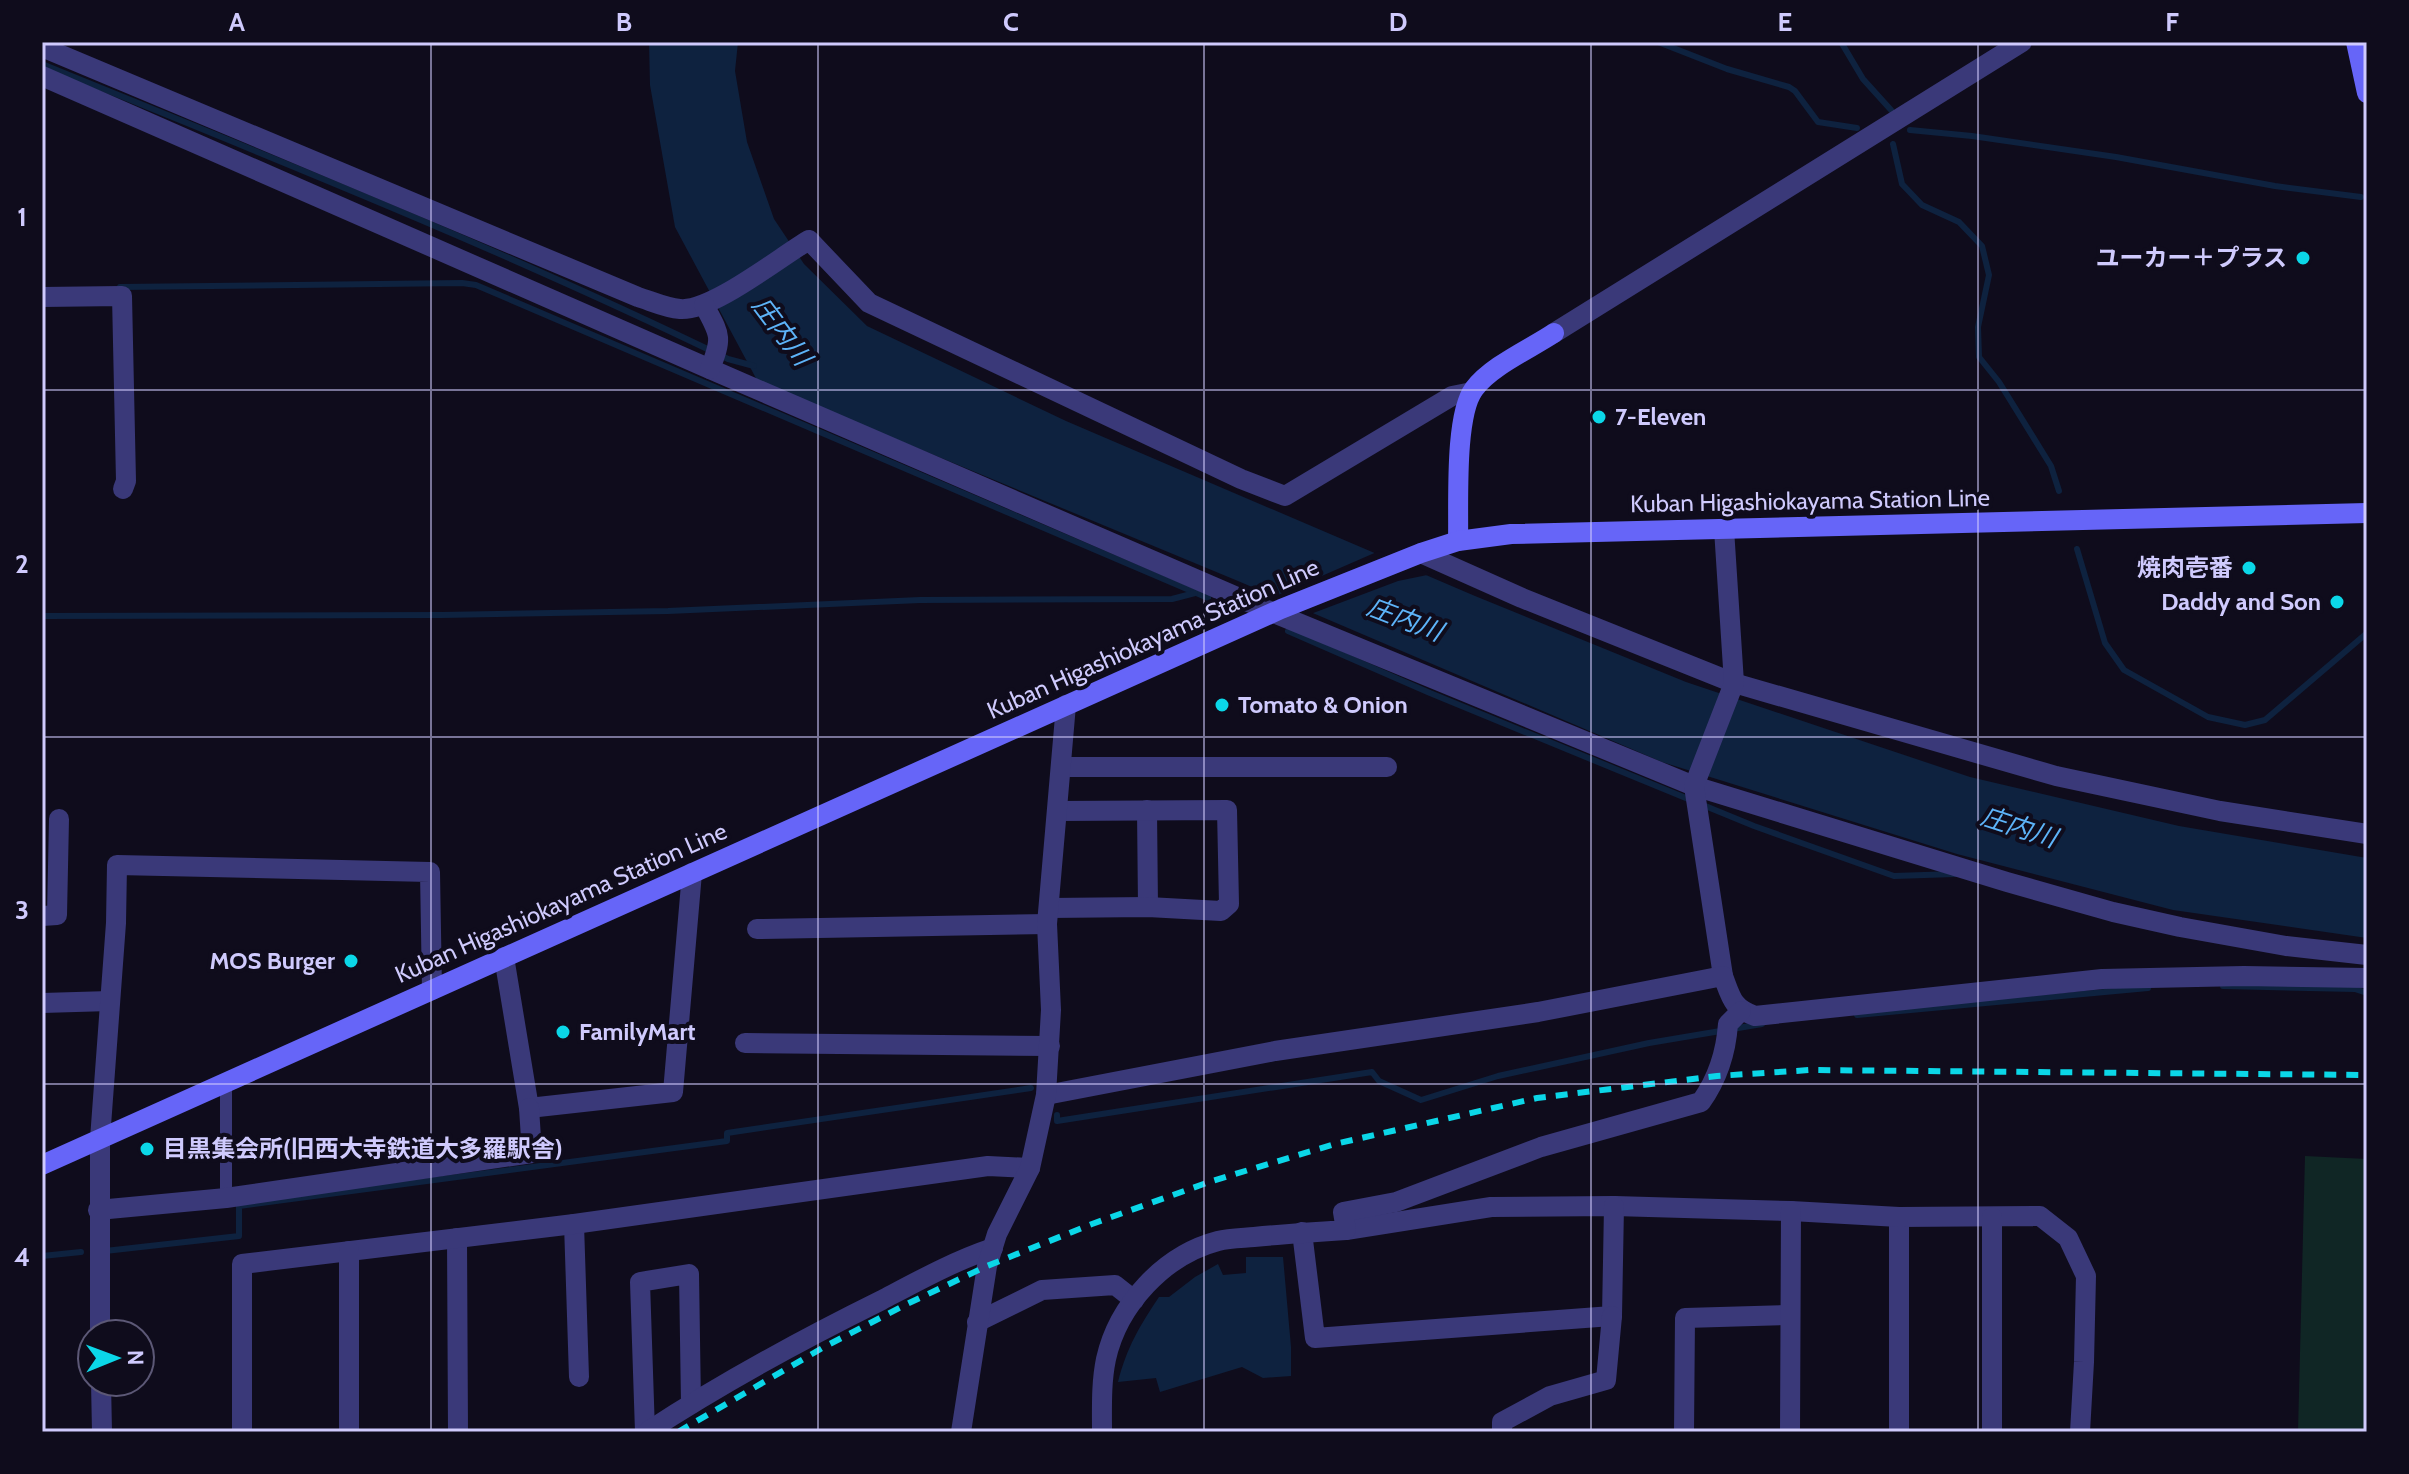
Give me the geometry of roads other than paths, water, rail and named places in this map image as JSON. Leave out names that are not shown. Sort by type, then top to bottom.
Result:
[{"type":"main road","points":[[2356,42],[2367,93]]},
{"type":"main road","points":[[1458,541],[1462,426],[1472,392],[1488,375],[1554,333]]},
{"type":"main road","name":"Kuban Higashiokayama Station Line","points":[[42,1165],[1277,611],[1414,555],[1458,541],[1511,534],[2367,513]]},
{"type":"street","points":[[1554,333],[2022,42]]},
{"type":"street","points":[[42,47],[638,297],[679,309],[708,303],[809,240],[869,303],[1241,479],[1285,496],[1452,396],[1472,392]]},
{"type":"street","points":[[42,76],[1696,793],[2113,912],[2286,946],[2367,955]]},
{"type":"street","points":[[42,297],[122,296],[126,481],[123,489]]},
{"type":"street","points":[[708,303],[719,332],[720,344],[711,366]]},
{"type":"street","points":[[1724,529],[1732,686],[1696,793],[1723,976],[1731,997],[1741,1011],[1755,1016],[2102,979],[2244,976],[2367,978]]},
{"type":"street","points":[[1414,555],[1732,686],[2056,776],[2220,811],[2367,834]]},
{"type":"street","points":[[961,1432],[977,1322],[993,1248],[1030,1168],[1046,1095],[1051,1010],[1048,916],[1066,705]]},
{"type":"street","points":[[1062,767],[1387,767]]},
{"type":"street","points":[[1147,810],[1148,907]]},
{"type":"street","points":[[757,929],[1048,916],[1148,907],[1221,911],[1229,904],[1227,810],[1058,811]]},
{"type":"street","points":[[42,916],[57,915],[59,819]]},
{"type":"street","points":[[100,1318],[100,1139],[116,923],[117,865],[430,872],[432,990]]},
{"type":"street","points":[[529,1108],[673,1092],[692,873]]},
{"type":"street","points":[[98,1210],[226,1198],[532,1153],[529,1108],[504,957]]},
{"type":"street","points":[[1046,1095],[1275,1051],[1538,1012],[1723,976]]},
{"type":"street","points":[[42,1003],[110,1001]]},
{"type":"street","points":[[1346,1230],[1343,1212],[1396,1202],[1541,1147],[1701,1102],[1714,1084],[1726,1046],[1728,1024],[1741,1011]]},
{"type":"street","points":[[745,1043],[1050,1046]]},
{"type":"street","points":[[242,1432],[242,1264],[574,1224],[988,1166],[1030,1168]]},
{"type":"street","points":[[1502,1432],[1502,1422],[1550,1396],[1606,1380],[1612,1316],[1614,1206]]},
{"type":"street","points":[[1102,1432],[1106,1360],[1116,1327],[1152,1279],[1172,1262],[1195,1249],[1220,1240],[1346,1230],[1491,1207],[1614,1206],[1899,1217],[2040,1216],[2068,1238],[2086,1276],[2080,1432]]},
{"type":"street","points":[[1790,1432],[1791,1211]]},
{"type":"street","points":[[1899,1217],[1899,1432]]},
{"type":"street","points":[[1992,1217],[1992,1432]]},
{"type":"street","points":[[574,1224],[579,1377]]},
{"type":"street","points":[[1302,1232],[1315,1338],[1612,1316]]},
{"type":"street","points":[[457,1238],[458,1432]]},
{"type":"street","points":[[691,1404],[689,1274],[640,1282],[646,1432],[835,1323],[968,1256],[993,1248]]},
{"type":"street","points":[[349,1251],[349,1432]]},
{"type":"street","points":[[977,1322],[1042,1290],[1115,1285],[1134,1300]]},
{"type":"street","points":[[1684,1432],[1685,1318],[1789,1315]]},
{"type":"street","points":[[101,1398],[102,1432]]},
{"type":"lane","points":[[226,1082],[226,1198]]},
{"type":"water","name":"庄内川","points":[[649,42],[738,42],[735,71],[747,142],[774,219],[804,264],[867,326],[1066,421],[1475,596],[1686,682],[1970,777],[2179,826],[2367,858],[2367,938],[2173,910],[1957,854],[1662,762],[1238,581],[758,382],[675,227],[650,85]]},
{"type":"water","points":[[1246,1257],[1283,1257],[1291,1376],[1263,1378],[1242,1367],[1160,1392],[1156,1378],[1118,1382],[1134,1338],[1159,1297],[1169,1297],[1218,1264],[1223,1275],[1246,1273]]},
{"type":"waterway","points":[[1658,42],[1727,69],[1789,87],[1818,122],[1857,128]]},
{"type":"waterway","points":[[1841,42],[1863,79],[1891,110]]},
{"type":"waterway","points":[[42,64],[388,206],[559,280],[728,359],[754,366]]},
{"type":"waterway","points":[[1910,130],[2116,157],[2275,186],[2361,197]]},
{"type":"waterway","points":[[1893,144],[1902,184],[1922,205],[1959,222],[1982,246],[1989,275],[1978,327],[1979,357],[1999,382],[2051,466],[2059,491]]},
{"type":"waterway","points":[[120,287],[476,285],[1208,598]]},
{"type":"waterway","points":[[2077,549],[2105,643],[2124,670],[2208,717],[2245,725],[2265,720],[2367,633]]},
{"type":"waterway","points":[[42,616],[668,611],[920,600],[1172,599],[1195,593]]},
{"type":"waterway","points":[[1288,631],[1754,826],[1894,876],[1955,874]]},
{"type":"waterway","points":[[2223,986],[2355,989],[2367,993]]},
{"type":"waterway","points":[[1857,1015],[2148,988]]},
{"type":"waterway","points":[[1057,1115],[1057,1121],[1372,1072],[1379,1081],[1421,1100],[1498,1076],[1649,1043],[1762,1024]]},
{"type":"waterway","points":[[105,1251],[239,1236],[239,1206],[727,1141],[727,1133],[1031,1088]]},
{"type":"waterway","points":[[42,1256],[81,1252]]},
{"type":"railway","points":[[678,1432],[824,1347],[907,1304],[987,1266],[1092,1224],[1212,1181],[1335,1144],[1537,1098],[1717,1076],[1810,1070],[2367,1075]]},
{"type":"place","name":"ユーカー＋プラス","points":[[2303,258]]},
{"type":"place","name":"7-Eleven","points":[[1599,417]]},
{"type":"place","name":"焼肉壱番","points":[[2249,568]]},
{"type":"place","name":"Daddy and Son","points":[[2337,602]]},
{"type":"place","name":"Tomato & Onion","points":[[1222,705]]},
{"type":"place","name":"MOS Burger","points":[[351,961]]},
{"type":"place","name":"FamilyMart","points":[[563,1032]]},
{"type":"place","name":"目黒集会所(旧西大寺鉄道大多羅駅舎)","points":[[147,1149]]}]
